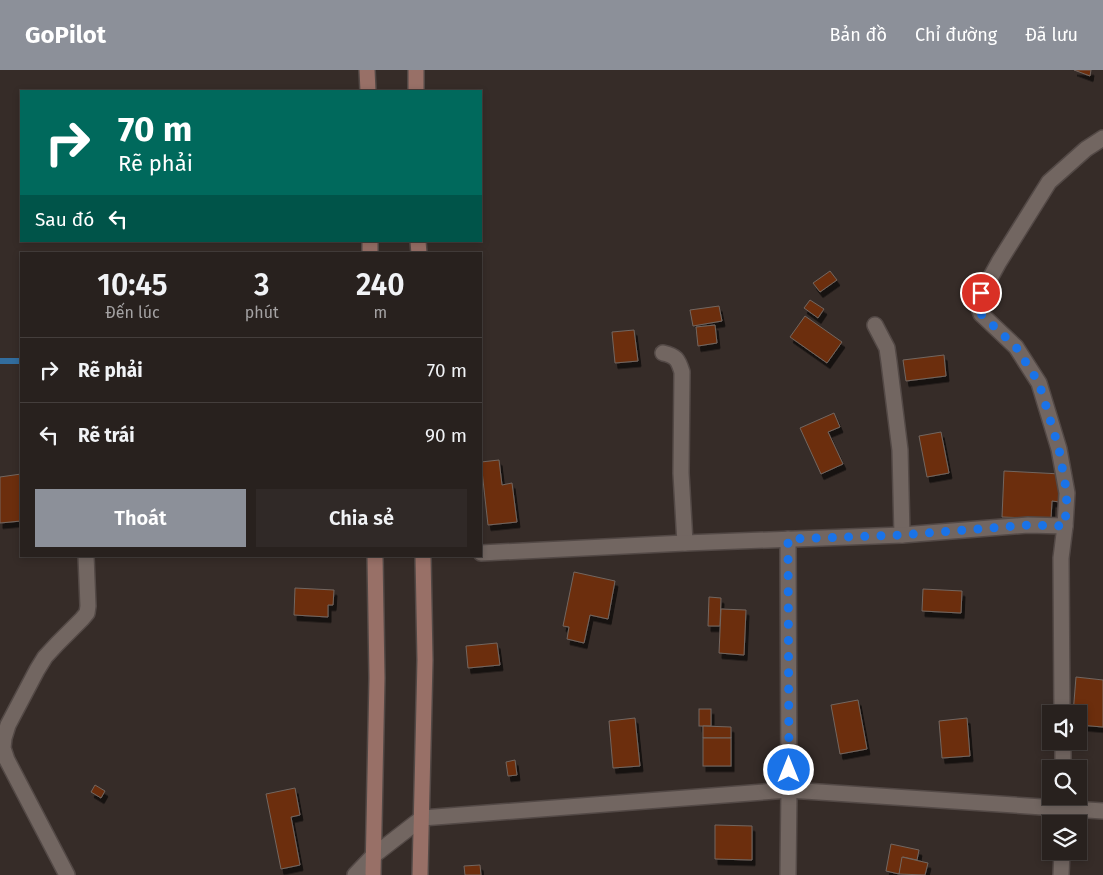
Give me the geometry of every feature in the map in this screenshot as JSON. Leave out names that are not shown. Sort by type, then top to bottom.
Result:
[{"type":"street","points":[[367,70],[368,90]]},
{"type":"street","points":[[416,70],[416,90]]},
{"type":"street","points":[[1062,705],[1061,558],[1067,493],[1059,449],[1039,383],[1016,347],[981,314],[976,302],[1048,182],[1086,149],[1103,138]]},
{"type":"street","points":[[875,325],[887,348],[890,362],[900,450],[902,535]]},
{"type":"street","points":[[663,353],[673,355],[677,359],[682,372],[681,473],[685,543]]},
{"type":"street","points":[[482,553],[902,535],[1028,525],[1065,526]]},
{"type":"street","points":[[788,539],[788,875]]},
{"type":"street","points":[[67,875],[7,760],[3,748],[8,725],[45,657],[87,614],[86,557]]},
{"type":"street","points":[[373,875],[377,678],[375,557]]},
{"type":"street","points":[[420,875],[425,660],[423,557]]},
{"type":"street","points":[[355,875],[374,856],[422,818],[789,790],[1042,801]]},
{"type":"street","points":[[1078,805],[1103,810]]},
{"type":"street","points":[[1061,875],[1062,860]]},
{"type":"building","points":[[1074,70],[1091,70],[1090,76]]},
{"type":"building","points":[[830,271],[837,280],[820,292],[813,283]]},
{"type":"building","points":[[810,300],[824,309],[818,318],[804,308]]},
{"type":"building","points":[[719,306],[722,321],[693,326],[690,310]]},
{"type":"building","points":[[805,316],[842,342],[827,363],[790,337]]},
{"type":"building","points":[[715,325],[717,343],[698,346],[696,327]]},
{"type":"building","points":[[634,330],[638,361],[615,363],[612,332]]},
{"type":"building","points":[[944,355],[946,376],[906,381],[903,360]]},
{"type":"building","points":[[834,413],[840,427],[828,432],[843,464],[821,474],[800,428]]},
{"type":"building","points":[[941,432],[949,473],[927,477],[919,436]]},
{"type":"building","points":[[499,460],[502,485],[512,483],[517,522],[488,525],[482,462]]},
{"type":"building","points":[[1004,471],[1061,474],[1060,502],[1052,501],[1051,519],[1002,517]]},
{"type":"building","points":[[20,474],[20,521],[0,523],[0,477]]},
{"type":"building","points":[[574,572],[615,581],[608,619],[590,615],[584,643],[567,639],[569,627],[563,626]]},
{"type":"building","points":[[295,588],[334,590],[333,605],[328,605],[328,617],[294,615]]},
{"type":"building","points":[[923,589],[962,591],[961,613],[922,611]]},
{"type":"building","points":[[709,597],[721,598],[720,626],[708,626]]},
{"type":"building","points":[[721,609],[746,610],[744,655],[719,653]]},
{"type":"building","points":[[497,643],[500,665],[468,668],[466,646]]},
{"type":"building","points":[[1076,677],[1103,680],[1103,727],[1087,726],[1087,705],[1074,705]]},
{"type":"building","points":[[858,700],[867,749],[840,754],[831,705]]},
{"type":"building","points":[[699,709],[711,709],[711,726],[699,726]]},
{"type":"building","points":[[635,718],[640,766],[613,768],[609,721]]},
{"type":"building","points":[[967,718],[970,756],[942,758],[939,721]]},
{"type":"building","points":[[703,726],[731,727],[731,738],[703,738]]},
{"type":"building","points":[[703,738],[731,738],[731,766],[703,766]]},
{"type":"building","points":[[515,760],[517,775],[508,776],[506,762]]},
{"type":"building","points":[[95,785],[105,791],[101,798],[91,792]]},
{"type":"building","points":[[295,788],[300,815],[291,817],[300,865],[281,869],[266,794]]},
{"type":"building","points":[[715,825],[752,826],[752,860],[715,859]]},
{"type":"building","points":[[891,844],[919,850],[917,860],[903,857],[899,874],[886,871]]},
{"type":"building","points":[[902,857],[928,863],[925,875],[899,874]]},
{"type":"building","points":[[480,865],[481,875],[465,875],[464,866]]},
{"type":"waterway","points":[[0,361],[20,361]]},
{"type":"route","points":[[789,770],[788,539],[902,535],[1028,525],[1065,526],[1067,493],[1059,449],[1039,383],[1016,347],[981,314],[976,302],[981,293]]}]
